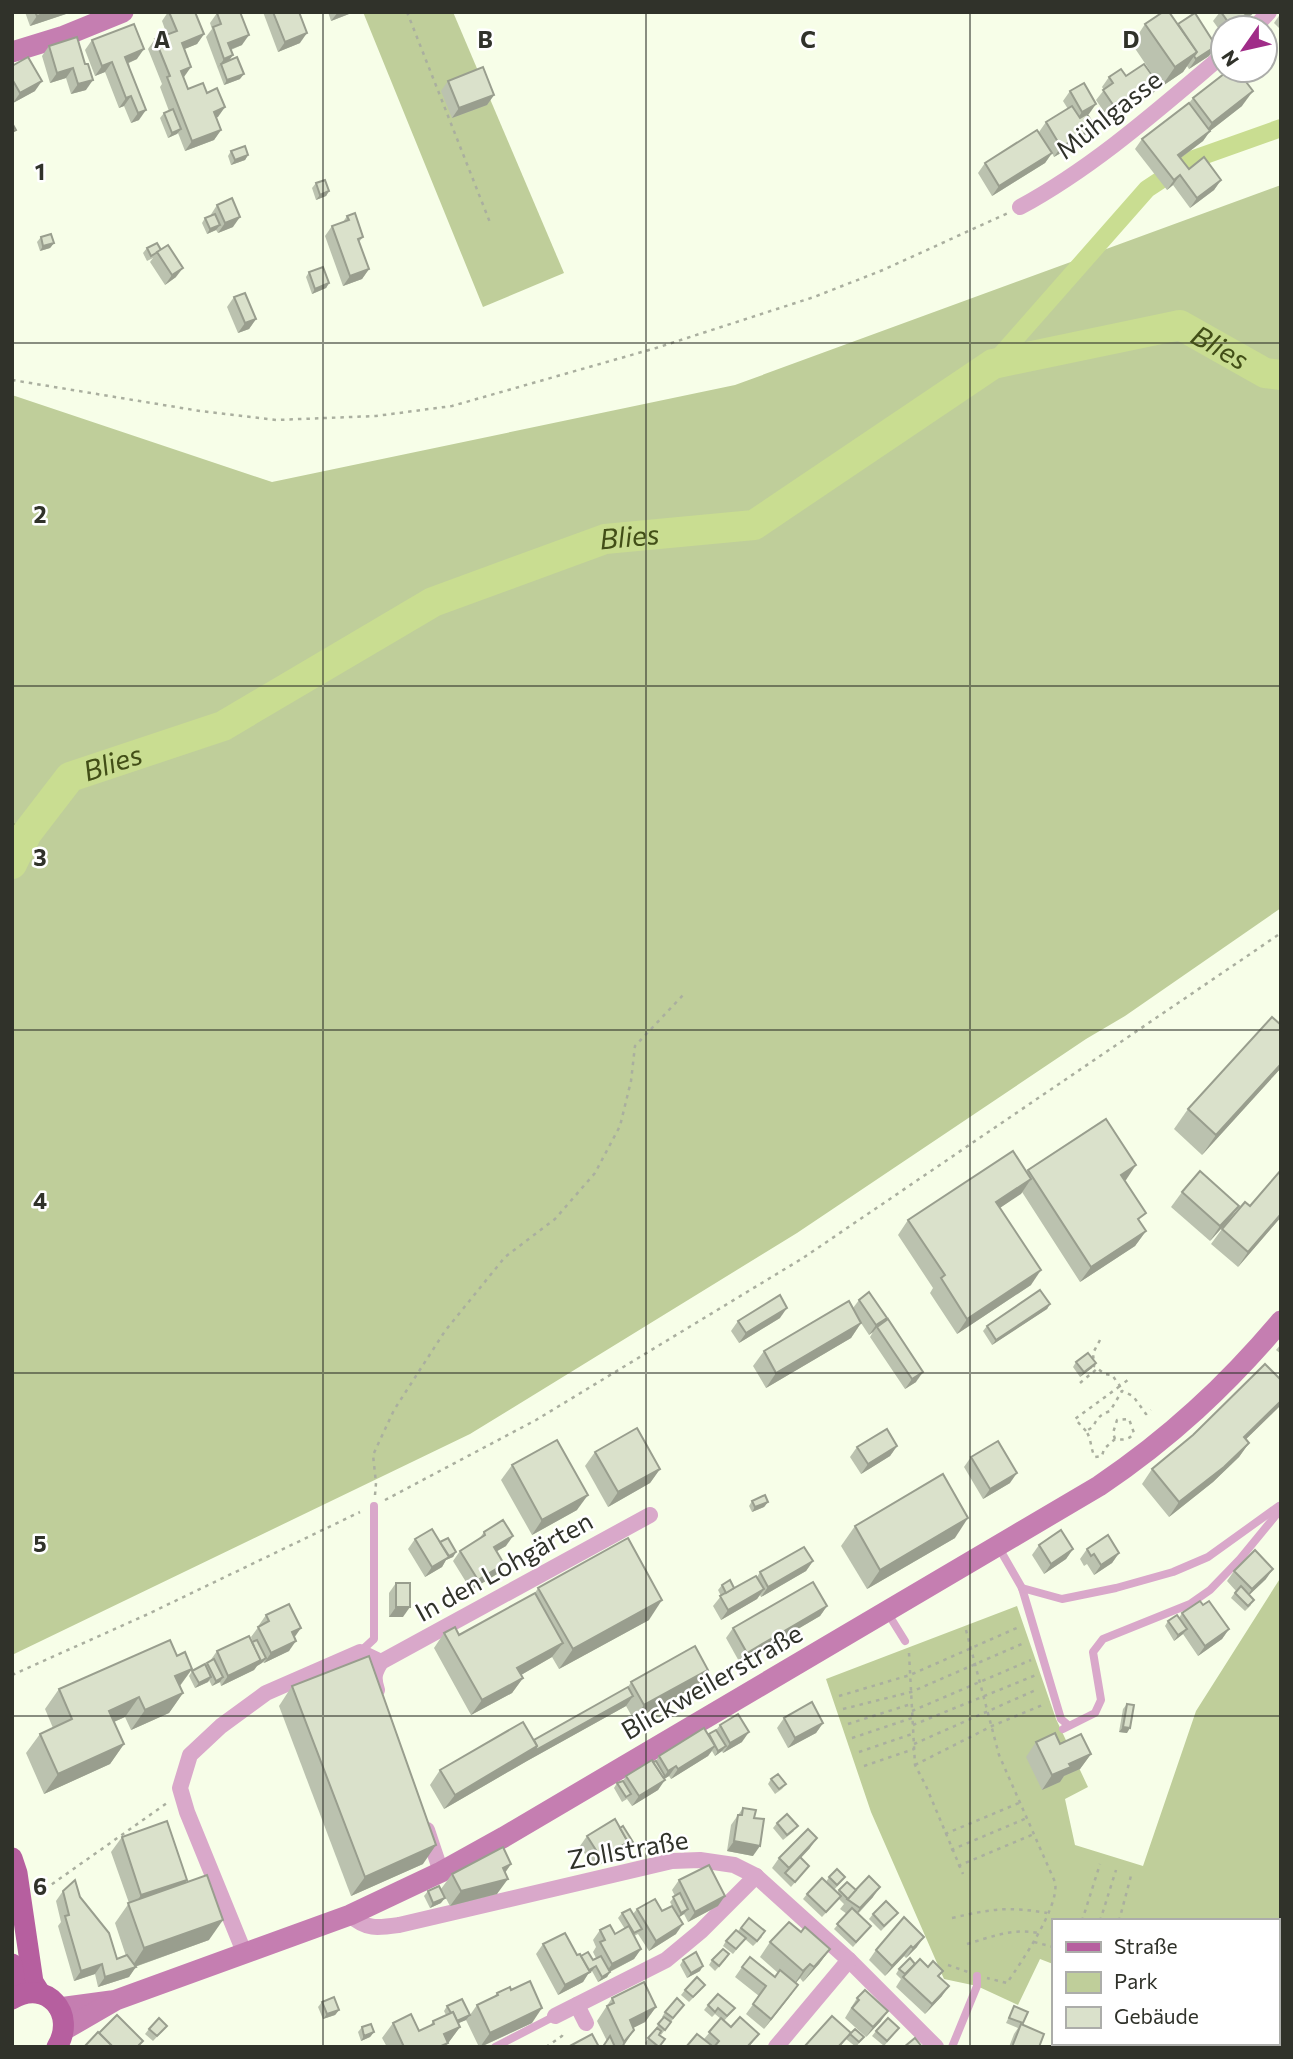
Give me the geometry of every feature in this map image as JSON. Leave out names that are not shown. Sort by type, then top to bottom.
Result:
[{"type":"main road","points":[[12,1858],[17,1873],[33,1982],[40,1993]]},
{"type":"main road","points":[[12,1968],[15,1984],[12,1992]]},
{"type":"main road","points":[[12,1998],[30,1992],[40,1993],[54,2001],[64,2022],[60,2038]]},
{"type":"street","points":[[12,52],[64,36],[123,12]]},
{"type":"street","name":"Mühlgasse","points":[[1020,207],[1081,168],[1209,67]]},
{"type":"street","name":"Blickweilerstraße","points":[[59,2008],[116,2000],[350,1915],[441,1872],[1099,1486],[1170,1434],[1217,1392],[1281,1321]]},
{"type":"street","name":"In den Lohgärten","points":[[382,1662],[650,1515]]},
{"type":"street","points":[[244,1952],[181,1793],[180,1788],[190,1755],[220,1726],[266,1693],[360,1652],[382,1662],[373,1679],[383,1705]]},
{"type":"street","points":[[423,1820],[441,1872]]},
{"type":"street","name":"Zollstraße","points":[[350,1915],[360,1925],[375,1928],[399,1925],[672,1861],[700,1860],[734,1865],[756,1875],[849,1960],[936,2047]]},
{"type":"street","points":[[555,2016],[666,1960],[701,1931],[756,1875]]},
{"type":"street","points":[[776,2047],[849,1960]]},
{"type":"street","name":"Blickweilerstraße","points":[[60,2038],[116,2000]]},
{"type":"street","points":[[577,2005],[586,2023]]},
{"type":"lane","points":[[360,1652],[374,1639],[374,1506]]},
{"type":"lane","points":[[998,1546],[1023,1588],[1065,1727],[1095,1713],[1101,1700],[1093,1652],[1103,1639],[1190,1604],[1210,1590],[1240,1559],[1281,1507]]},
{"type":"lane","points":[[1023,1588],[1062,1599],[1173,1572],[1208,1557],[1281,1507]]},
{"type":"lane","points":[[887,1612],[907,1645]]},
{"type":"lane","points":[[952,2047],[977,1986],[977,1976]]},
{"type":"lane","points":[[495,2047],[555,2016]]},
{"type":"path","points":[[407,12],[491,225]]},
{"type":"path","points":[[12,380],[200,411],[276,420],[376,416],[452,405],[656,348],[814,297],[939,246],[1020,207]]},
{"type":"path","points":[[12,1675],[146,1615],[374,1506],[536,1420],[803,1258],[1281,933]]},
{"type":"path","points":[[374,1506],[376,1483],[373,1455],[394,1410],[445,1331],[506,1257],[555,1219],[596,1173],[620,1126],[631,1081],[635,1046],[684,994]]},
{"type":"path","points":[[1100,1340],[1093,1353],[1094,1366],[1104,1374],[1112,1375],[1122,1391],[1133,1396],[1146,1414],[1151,1410]]},
{"type":"path","points":[[1080,1383],[1098,1368]]},
{"type":"path","points":[[1115,1439],[1113,1433],[1117,1420],[1129,1419],[1134,1433],[1125,1440],[1115,1439],[1104,1449],[1102,1455],[1096,1457],[1092,1450],[1092,1440],[1075,1419],[1129,1379]]},
{"type":"path","points":[[1086,1431],[1093,1427],[1103,1413],[1110,1411],[1122,1391]]},
{"type":"path","points":[[839,1696],[910,1675],[1019,1627]]},
{"type":"path","points":[[966,1630],[999,1755],[1057,1892],[1034,1942],[1007,1983]]},
{"type":"path","points":[[843,1709],[911,1692],[1024,1643]]},
{"type":"path","points":[[907,1645],[915,1765],[962,1874]]},
{"type":"path","points":[[912,1711],[1031,1660]]},
{"type":"path","points":[[913,1725],[1036,1675]]},
{"type":"path","points":[[864,1766],[1041,1688]]},
{"type":"path","points":[[848,1724],[912,1704]]},
{"type":"path","points":[[915,1765],[992,1726],[1045,1704]]},
{"type":"path","points":[[852,1738],[912,1718]]},
{"type":"path","points":[[859,1752],[913,1734]]},
{"type":"path","points":[[35,1895],[181,1793]]},
{"type":"path","points":[[945,1834],[1020,1802]]},
{"type":"path","points":[[951,1850],[1027,1818]]},
{"type":"path","points":[[958,1866],[1034,1834]]},
{"type":"path","points":[[1083,1919],[1100,1864]]},
{"type":"path","points":[[1101,1919],[1116,1870]]},
{"type":"path","points":[[1120,1919],[1132,1872]]},
{"type":"path","points":[[952,1918],[995,1908],[1047,1913]]},
{"type":"path","points":[[967,1944],[1006,1932],[1022,1930],[1038,1933]]},
{"type":"path","points":[[1034,1942],[1052,1947]]},
{"type":"path","points":[[546,2047],[562,2036]]},
{"type":"green space","points":[[363,12],[453,12],[564,273],[483,307]]},
{"type":"green space","points":[[1281,185],[1281,908],[1125,1016],[1086,1039],[797,1233],[470,1434],[12,1655],[12,395],[272,482],[735,385]]},
{"type":"green space","points":[[1281,1577],[1279,1964],[1279,1919],[1052,1919],[1052,1964],[1040,1959],[1018,2005],[977,1986],[944,1979],[871,1812],[826,1679],[1017,1606],[1056,1719],[1088,1787],[1065,1799],[1075,1845],[1143,1866],[1196,1711]]},
{"type":"building","points":[[169,12],[195,12],[204,34],[182,43],[191,67],[181,71],[188,89],[203,83],[207,93],[217,88],[225,107],[214,112],[221,130],[192,141],[155,39],[177,31]]},
{"type":"building","points":[[240,12],[249,35],[228,43],[233,55],[224,59],[213,27],[221,24],[217,13]]},
{"type":"building","points":[[273,12],[299,12],[307,33],[285,42]]},
{"type":"building","points":[[1163,12],[1169,12],[1197,52],[1175,67],[1145,24]]},
{"type":"building","points":[[1221,12],[1249,12],[1246,14]]},
{"type":"building","points":[[1195,13],[1209,35],[1209,51],[1196,59],[1194,56],[1197,52],[1178,24]]},
{"type":"building","points":[[134,24],[144,49],[125,57],[146,110],[138,113],[131,96],[126,98],[112,62],[102,66],[92,40]]},
{"type":"building","points":[[77,37],[93,80],[78,84],[73,68],[57,73],[49,46]]},
{"type":"building","points":[[28,57],[42,81],[20,93],[12,79],[12,66]]},
{"type":"building","points":[[237,57],[244,74],[227,80],[221,64]]},
{"type":"building","points":[[1144,64],[1159,85],[1118,112],[1103,90],[1113,83],[1109,77],[1121,69],[1126,76]]},
{"type":"building","points":[[483,67],[494,95],[459,108],[448,81]]},
{"type":"building","points":[[1084,83],[1096,104],[1082,112],[1070,91]]},
{"type":"building","points":[[1211,84],[1248,84],[1253,91],[1212,123],[1193,98]]},
{"type":"building","points":[[1189,103],[1210,131],[1178,155],[1189,169],[1204,157],[1221,180],[1197,198],[1180,175],[1174,180],[1142,139]]},
{"type":"building","points":[[1072,106],[1080,118],[1087,114],[1093,124],[1086,128],[1088,131],[1061,147],[1046,122]]},
{"type":"building","points":[[173,109],[181,129],[172,133],[164,113]]},
{"type":"building","points":[[1037,130],[1052,153],[999,186],[985,163]]},
{"type":"building","points":[[245,146],[248,155],[235,160],[231,151]]},
{"type":"building","points":[[325,180],[329,191],[320,195],[316,183]]},
{"type":"building","points":[[232,198],[240,217],[225,223],[217,205]]},
{"type":"building","points":[[355,213],[363,237],[358,239],[369,269],[350,276],[332,226],[349,220],[347,216]]},
{"type":"building","points":[[215,214],[220,225],[210,229],[205,218]]},
{"type":"building","points":[[51,234],[54,243],[43,246],[41,237]]},
{"type":"building","points":[[157,243],[161,250],[151,256],[147,248]]},
{"type":"building","points":[[168,245],[183,268],[172,275],[157,252]]},
{"type":"building","points":[[323,267],[329,283],[315,289],[309,272]]},
{"type":"building","points":[[245,293],[256,319],[245,323],[234,297]]},
{"type":"building","points":[[1272,1017],[1281,1025],[1281,1064],[1216,1135],[1188,1109]]},
{"type":"building","points":[[1106,1119],[1136,1165],[1121,1175],[1146,1213],[1138,1219],[1146,1231],[1091,1267],[1028,1170]]},
{"type":"building","points":[[1013,1151],[1031,1179],[996,1202],[1041,1270],[967,1319],[941,1278],[945,1275],[908,1220]]},
{"type":"building","points":[[1281,1170],[1281,1214],[1248,1252],[1222,1229],[1245,1202],[1250,1206]]},
{"type":"building","points":[[1200,1171],[1239,1206],[1220,1226],[1182,1192]]},
{"type":"building","points":[[1040,1290],[1050,1304],[996,1340],[987,1326]]},
{"type":"building","points":[[869,1292],[887,1318],[876,1325],[859,1300]]},
{"type":"building","points":[[780,1295],[787,1308],[746,1333],[738,1321]]},
{"type":"building","points":[[849,1301],[861,1323],[776,1373],[764,1351]]},
{"type":"building","points":[[888,1319],[923,1372],[912,1379],[877,1327]]},
{"type":"building","points":[[1088,1353],[1096,1363],[1084,1372],[1076,1362]]},
{"type":"building","points":[[1265,1364],[1281,1380],[1281,1401],[1244,1437],[1249,1443],[1224,1467],[1179,1502],[1152,1469],[1193,1435]]},
{"type":"building","points":[[637,1428],[660,1469],[618,1492],[595,1452]]},
{"type":"building","points":[[887,1429],[897,1446],[868,1464],[857,1447]]},
{"type":"building","points":[[557,1440],[588,1495],[542,1520],[512,1465]]},
{"type":"building","points":[[998,1441],[1017,1473],[990,1489],[971,1457]]},
{"type":"building","points":[[943,1474],[968,1518],[880,1570],[855,1526]]},
{"type":"building","points":[[765,1495],[768,1502],[755,1507],[752,1501]]},
{"type":"building","points":[[503,1520],[513,1536],[494,1547],[504,1564],[478,1580],[460,1551]]},
{"type":"building","points":[[432,1529],[449,1557],[432,1567],[415,1539]]},
{"type":"building","points":[[1061,1530],[1073,1549],[1051,1564],[1039,1545]]},
{"type":"building","points":[[1108,1535],[1119,1553],[1101,1565],[1087,1549]]},
{"type":"building","points":[[448,1538],[456,1552],[449,1556],[440,1542]]},
{"type":"building","points":[[628,1538],[662,1600],[573,1649],[538,1588]]},
{"type":"building","points":[[804,1547],[813,1561],[768,1587],[760,1572]]},
{"type":"building","points":[[1255,1550],[1273,1569],[1252,1589],[1234,1571]]},
{"type":"building","points":[[756,1576],[764,1589],[728,1610],[720,1596]]},
{"type":"building","points":[[730,1580],[734,1588],[726,1593],[722,1585]]},
{"type":"building","points":[[813,1582],[827,1606],[747,1653],[733,1628]]},
{"type":"building","points":[[396,1583],[410,1583],[410,1607],[396,1607]]},
{"type":"building","points":[[1241,1586],[1254,1600],[1248,1606],[1235,1593]]},
{"type":"building","points":[[535,1593],[563,1643],[517,1668],[523,1678],[482,1700],[444,1633],[455,1627],[459,1635]]},
{"type":"building","points":[[1200,1601],[1203,1605],[1209,1601],[1229,1629],[1205,1646],[1182,1613]]},
{"type":"building","points":[[289,1604],[301,1628],[292,1632],[296,1641],[271,1653],[258,1627],[269,1621],[266,1615]]},
{"type":"building","points":[[1177,1615],[1187,1629],[1178,1635],[1168,1621]]},
{"type":"building","points":[[249,1636],[261,1660],[228,1676],[217,1651]]},
{"type":"building","points":[[170,1640],[177,1656],[185,1652],[192,1669],[175,1676],[183,1693],[145,1710],[139,1697],[109,1711],[124,1744],[58,1774],[40,1734],[72,1719],[59,1689]]},
{"type":"building","points":[[257,1640],[266,1658],[261,1661],[252,1642]]},
{"type":"building","points":[[695,1646],[708,1670],[644,1705],[631,1682]]},
{"type":"building","points":[[369,1656],[436,1845],[365,1877],[292,1686]]},
{"type":"building","points":[[214,1659],[223,1677],[216,1681],[207,1663]]},
{"type":"building","points":[[205,1664],[211,1677],[199,1683],[192,1671]]},
{"type":"building","points":[[628,1687],[633,1696],[534,1751],[537,1746],[534,1740]]},
{"type":"building","points":[[812,1702],[823,1723],[795,1738],[784,1718]]},
{"type":"building","points":[[1127,1704],[1134,1705],[1130,1728],[1123,1727]]},
{"type":"building","points":[[738,1714],[749,1732],[730,1743],[720,1725]]},
{"type":"building","points":[[523,1722],[537,1746],[455,1795],[440,1770]]},
{"type":"building","points":[[704,1728],[715,1746],[678,1769],[676,1766],[668,1771],[659,1756]]},
{"type":"building","points":[[716,1730],[726,1746],[718,1751],[709,1734]]},
{"type":"building","points":[[1055,1733],[1060,1744],[1081,1734],[1091,1754],[1052,1775],[1036,1742]]},
{"type":"building","points":[[652,1760],[665,1780],[639,1796],[626,1776]]},
{"type":"building","points":[[656,1761],[665,1776],[663,1777],[653,1762]]},
{"type":"building","points":[[778,1774],[786,1784],[779,1789],[771,1779]]},
{"type":"building","points":[[623,1781],[631,1794],[626,1797],[617,1783]]},
{"type":"building","points":[[743,1808],[756,1810],[754,1818],[764,1819],[760,1846],[734,1841],[738,1815],[742,1815]]},
{"type":"building","points":[[787,1814],[798,1826],[787,1835],[777,1823]]},
{"type":"building","points":[[615,1819],[628,1842],[601,1858],[587,1836]]},
{"type":"building","points":[[167,1821],[187,1880],[141,1895],[122,1837]]},
{"type":"building","points":[[623,1826],[633,1842],[625,1846],[628,1842],[620,1828]]},
{"type":"building","points":[[808,1829],[817,1838],[789,1868],[779,1858]]},
{"type":"building","points":[[666,1833],[671,1840],[665,1843],[661,1837]]},
{"type":"building","points":[[503,1847],[511,1864],[503,1868],[508,1879],[461,1891],[452,1874]]},
{"type":"building","points":[[800,1857],[809,1866],[795,1882],[785,1873]]},
{"type":"building","points":[[709,1865],[725,1896],[695,1912],[679,1880]]},
{"type":"building","points":[[837,1869],[845,1877],[837,1885],[829,1877]]},
{"type":"building","points":[[207,1875],[223,1920],[144,1948],[128,1903]]},
{"type":"building","points":[[869,1876],[880,1887],[860,1908],[847,1899]]},
{"type":"building","points":[[822,1878],[841,1896],[826,1912],[807,1894]]},
{"type":"building","points":[[75,1880],[80,1897],[109,1933],[117,1959],[127,1955],[136,1967],[105,1977],[102,1964],[81,1971],[65,1916],[69,1915],[63,1891]]},
{"type":"building","points":[[847,1882],[856,1890],[848,1899],[839,1890]]},
{"type":"building","points":[[439,1886],[445,1898],[433,1903],[428,1891]]},
{"type":"building","points":[[680,1893],[688,1909],[681,1913],[673,1897]]},
{"type":"building","points":[[655,1899],[662,1911],[672,1906],[683,1924],[656,1941],[637,1909]]},
{"type":"building","points":[[886,1901],[898,1913],[884,1926],[873,1914]]},
{"type":"building","points":[[852,1908],[871,1926],[856,1942],[837,1924]]},
{"type":"building","points":[[630,1909],[642,1929],[634,1933],[622,1913]]},
{"type":"building","points":[[904,1917],[924,1937],[892,1966],[876,1950]]},
{"type":"building","points":[[749,1918],[765,1931],[757,1941],[741,1928]]},
{"type":"building","points":[[789,1922],[801,1932],[805,1927],[830,1949],[814,1967],[810,1964],[803,1971],[770,1942]]},
{"type":"building","points":[[610,1925],[615,1934],[629,1926],[641,1949],[612,1964],[600,1942],[605,1940],[600,1930]]},
{"type":"building","points":[[736,1930],[746,1938],[736,1949],[726,1941]]},
{"type":"building","points":[[565,1933],[590,1972],[565,1985],[543,1944]]},
{"type":"building","points":[[723,1949],[729,1954],[719,1966],[712,1960]]},
{"type":"building","points":[[588,1952],[593,1960],[601,1956],[610,1972],[602,1977],[596,1966],[589,1970],[581,1956]]},
{"type":"building","points":[[696,1952],[703,1966],[691,1973],[683,1960]]},
{"type":"building","points":[[750,1957],[775,1977],[780,1970],[798,1985],[771,2019],[753,2004],[766,1986],[742,1967]]},
{"type":"building","points":[[910,1958],[915,1964],[905,1974],[899,1969]]},
{"type":"building","points":[[920,1959],[928,1967],[933,1961],[943,1971],[938,1976],[949,1986],[932,2004],[903,1977]]},
{"type":"building","points":[[697,1977],[705,1985],[693,1997],[685,1990]]},
{"type":"building","points":[[530,1981],[542,2008],[490,2033],[477,2005],[510,1987],[511,1990]]},
{"type":"building","points":[[644,1982],[656,2007],[630,2020],[634,2030],[624,2042],[607,2006],[614,2003],[612,1998]]},
{"type":"building","points":[[865,1990],[888,2011],[873,2027],[852,2008]]},
{"type":"building","points":[[718,1994],[735,2008],[727,2016],[718,2008],[715,2012],[708,2005]]},
{"type":"building","points":[[334,1997],[339,2010],[327,2014],[322,2002]]},
{"type":"building","points":[[677,1998],[684,2005],[673,2018],[665,2012]]},
{"type":"building","points":[[462,1999],[470,2015],[457,2021],[447,2006]]},
{"type":"building","points":[[1014,2006],[1028,2012],[1023,2023],[1009,2018]]},
{"type":"building","points":[[453,2012],[460,2027],[444,2034],[448,2043],[439,2047],[404,2047],[393,2023],[411,2014],[419,2031]]},
{"type":"building","points":[[117,2015],[143,2041],[137,2047],[113,2047],[99,2033]]},
{"type":"building","points":[[832,2016],[851,2033],[838,2047],[804,2047]]},
{"type":"building","points":[[664,2017],[671,2022],[665,2030],[658,2024]]},
{"type":"building","points":[[740,2017],[759,2034],[747,2047],[714,2047],[719,2041],[709,2032],[721,2018],[731,2027]]},
{"type":"building","points":[[159,2018],[167,2026],[157,2036],[149,2029]]},
{"type":"building","points":[[888,2018],[899,2028],[887,2041],[876,2031]]},
{"type":"building","points":[[371,2024],[374,2032],[364,2036],[362,2027]]},
{"type":"building","points":[[1021,2024],[1044,2034],[1039,2047],[1012,2047]]},
{"type":"building","points":[[657,2028],[661,2031],[659,2035],[665,2039],[659,2047],[648,2038]]},
{"type":"building","points":[[855,2029],[864,2037],[859,2042],[850,2034]]},
{"type":"building","points":[[98,2032],[113,2047],[84,2047]]},
{"type":"building","points":[[592,2034],[599,2047],[568,2047]]},
{"type":"building","points":[[697,2034],[711,2045],[710,2047],[686,2047]]},
{"type":"building","points":[[610,2036],[615,2047],[605,2047],[604,2045]]},
{"type":"building","points":[[915,2038],[922,2047],[904,2047]]},
{"type":"building","points":[[1060,2045],[1098,2045],[1098,2047]]},
{"type":"building","points":[[1167,2045],[1197,2046],[1167,2047]]},
{"type":"waterway","points":[[993,364],[1147,189],[1191,160],[1281,128]]},
{"type":"waterway","name":"Blies","points":[[12,864],[27,833],[70,777],[223,726],[433,602],[605,539],[754,525],[993,364],[1180,325],[1265,373],[1281,375]]},
{"type":"waterway","points":[[12,825],[27,833]]}]
